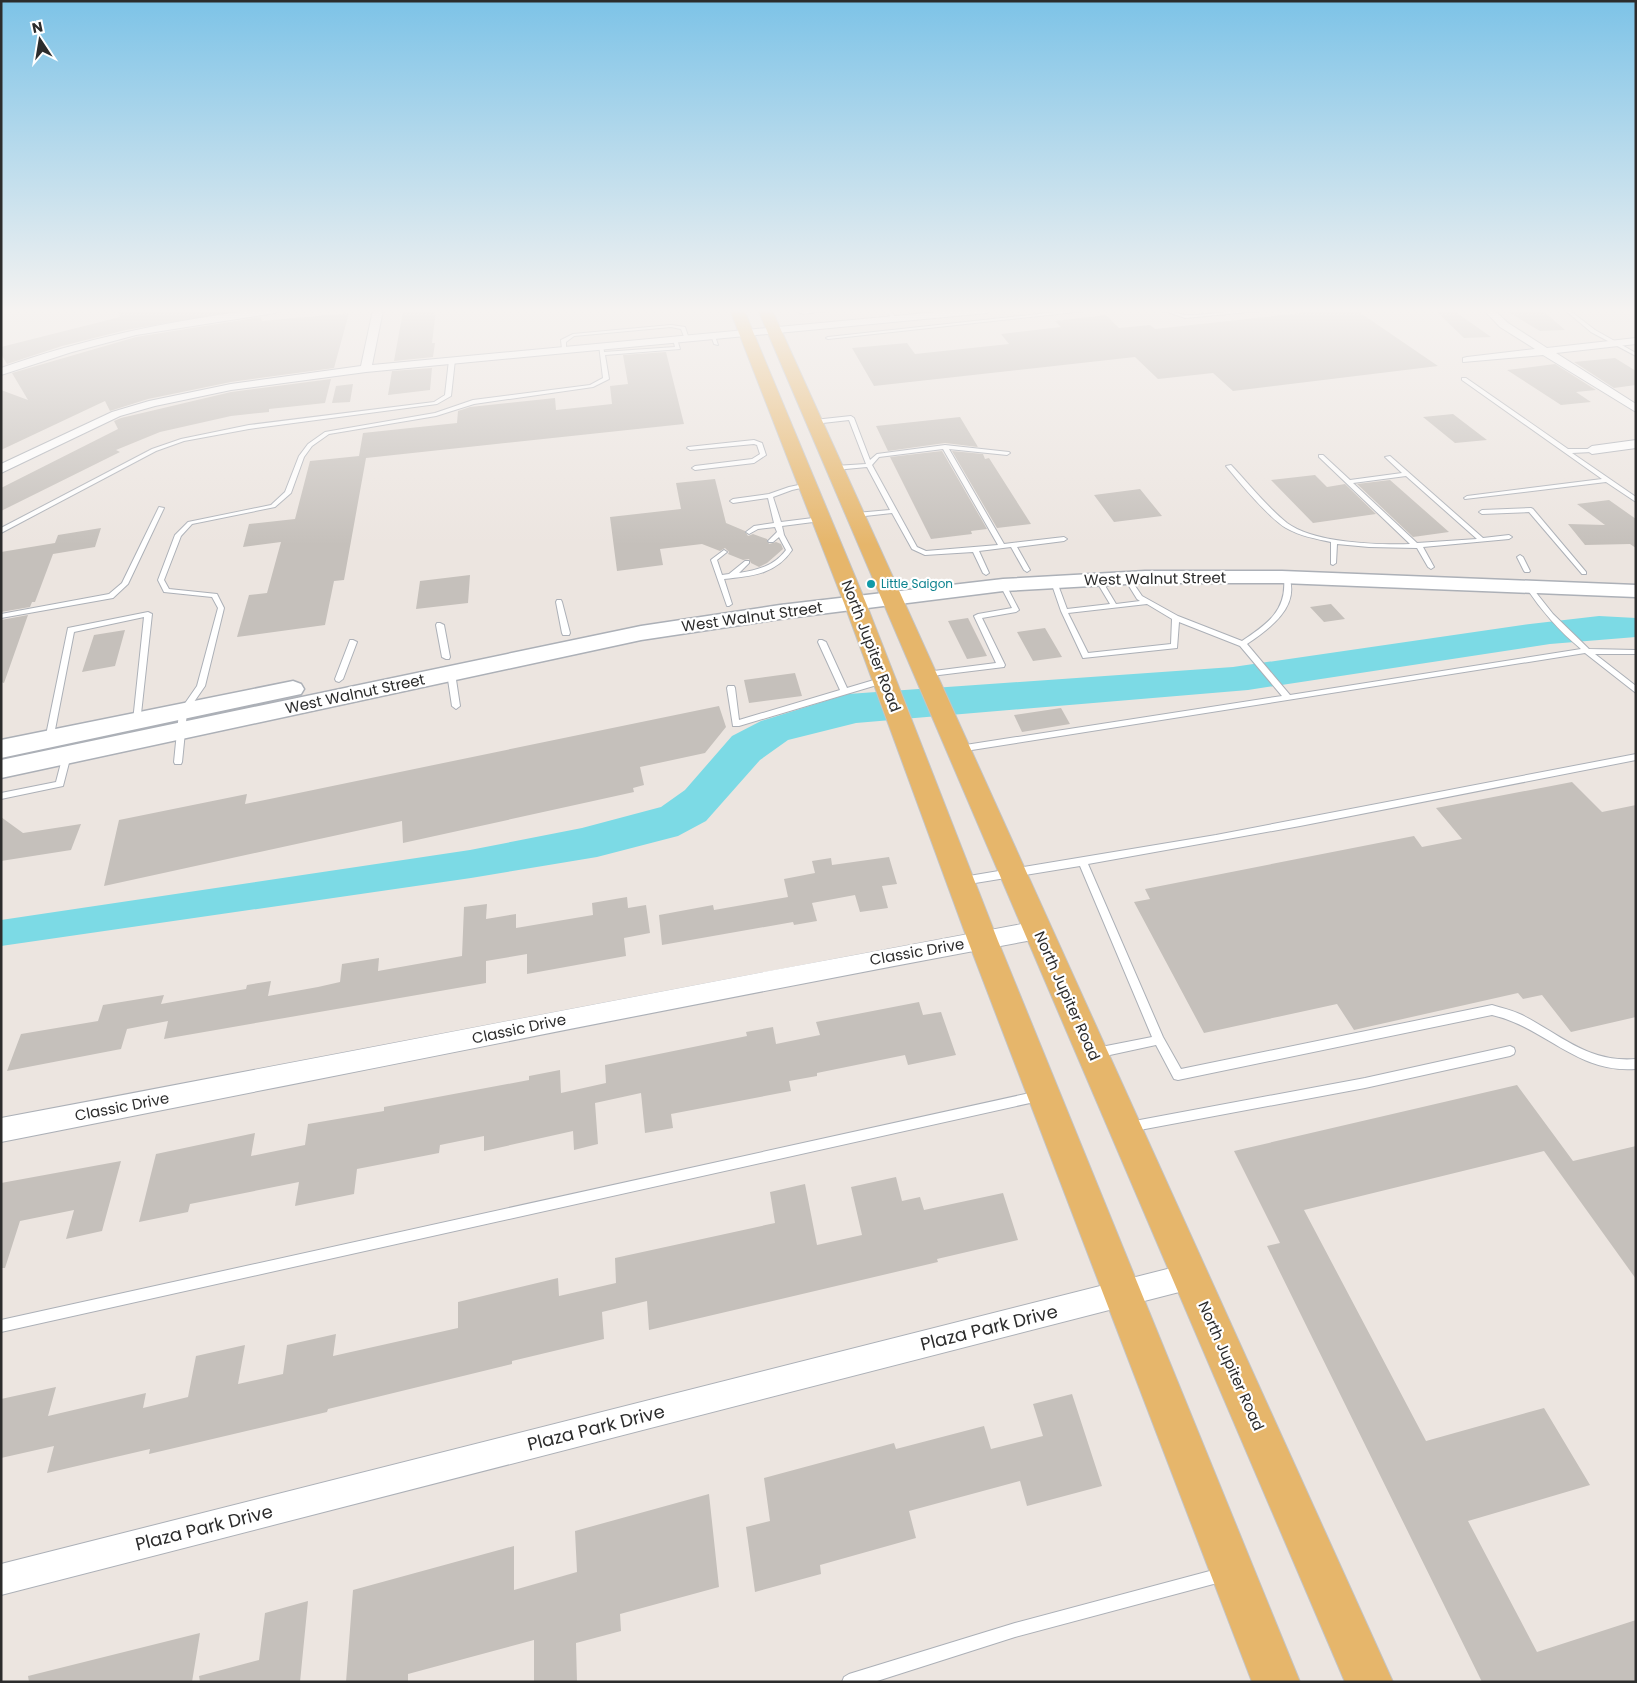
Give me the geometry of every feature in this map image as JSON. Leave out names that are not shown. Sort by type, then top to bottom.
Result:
[{"type":"main road","name":"North Jupiter Road","points":[[769,389],[852,595],[960,882],[1276,1682]]},
{"type":"main road","name":"North Jupiter Road","points":[[799,389],[1192,1276],[1369,1682]]},
{"type":"main road","points":[[784,425],[814,422]]},
{"type":"main road","name":"West Walnut Street","points":[[889,591],[986,573],[1130,562],[1333,563],[1525,572],[1630,573]]},
{"type":"main road","points":[[1181,577],[1203,569],[1254,568],[1268,565],[1269,562]]},
{"type":"main road","points":[[1287,578],[1286,573],[1291,570],[1333,563]]},
{"type":"main road","points":[[1525,572],[1537,582],[1630,573]]},
{"type":"main road","name":"West Walnut Street","points":[[1,769],[67,755],[339,679],[452,665],[462,659],[561,634],[729,604],[889,591],[1098,579],[1181,577],[1287,578],[1444,583],[1525,572],[1636,591]]},
{"type":"main road","name":"West Walnut Street","points":[[1,750],[137,721],[182,722],[328,700],[350,683],[409,671],[641,633],[852,595]]},
{"type":"street","points":[[1,469],[116,414],[153,403],[223,389]]},
{"type":"street","points":[[1603,389],[1636,409]]},
{"type":"street","points":[[1592,450],[1636,444]]},
{"type":"street","name":"Classic Drive","points":[[1,1130],[414,1051],[733,986],[1038,930]]},
{"type":"street","name":"Plaza Park Drive","points":[[1,1580],[1192,1276]]},
{"type":"lane","points":[[1,532],[154,450],[183,440],[249,427],[435,403],[448,396],[449,389]]},
{"type":"lane","points":[[178,762],[182,722],[201,686],[221,608],[216,595],[166,591],[161,580],[178,535],[190,522],[273,506],[288,493],[301,457],[310,444],[326,433],[436,414],[473,402],[572,389]]},
{"type":"lane","points":[[1478,389],[1636,500]]},
{"type":"lane","points":[[814,422],[851,418],[869,465],[914,548],[925,553],[975,550],[1064,539]]},
{"type":"lane","points":[[690,448],[754,442],[760,444],[763,455],[754,462],[695,468]]},
{"type":"lane","points":[[945,447],[1002,546]]},
{"type":"lane","points":[[835,468],[869,465],[877,456],[945,447],[1007,454]]},
{"type":"lane","points":[[1566,451],[1592,450]]},
{"type":"lane","points":[[1321,456],[1418,546],[1431,567]]},
{"type":"lane","points":[[1388,457],[1482,540]]},
{"type":"lane","points":[[1229,466],[1289,528],[1334,542],[1418,546],[1509,537]]},
{"type":"lane","points":[[1348,482],[1407,474]]},
{"type":"lane","points":[[1466,498],[1607,480]]},
{"type":"lane","points":[[733,500],[770,496],[791,488],[808,486]]},
{"type":"lane","points":[[720,577],[757,572],[780,563],[789,550],[779,529],[770,496]]},
{"type":"lane","points":[[1,616],[111,596],[125,584],[161,508]]},
{"type":"lane","points":[[1482,512],[1532,510],[1584,573]]},
{"type":"lane","points":[[856,515],[894,511]]},
{"type":"lane","points":[[749,532],[756,527],[779,529],[821,519]]},
{"type":"lane","points":[[771,541],[779,529]]},
{"type":"lane","points":[[1333,563],[1334,542]]},
{"type":"lane","points":[[1013,544],[1027,570]]},
{"type":"lane","points":[[975,550],[986,573]]},
{"type":"lane","points":[[724,552],[714,560],[729,604]]},
{"type":"lane","points":[[731,576],[747,562]]},
{"type":"lane","points":[[1525,572],[1541,607],[1583,648],[1636,690]]},
{"type":"lane","points":[[1128,578],[1139,597],[1176,618],[1243,644],[1285,695]]},
{"type":"lane","points":[[1243,644],[1270,625],[1284,609],[1289,585],[1287,578]]},
{"type":"lane","points":[[1098,579],[1114,606]]},
{"type":"lane","points":[[1054,582],[1064,611],[1086,656],[1174,646],[1176,618]]},
{"type":"lane","points":[[928,679],[1001,665],[978,616],[1016,610],[1003,585]]},
{"type":"lane","points":[[559,602],[561,634]]},
{"type":"lane","points":[[1064,611],[1148,602]]},
{"type":"lane","points":[[48,740],[71,630],[148,614],[137,721]]},
{"type":"lane","points":[[440,624],[456,706]]},
{"type":"lane","points":[[339,679],[353,642]]},
{"type":"lane","points":[[822,642],[844,690]]},
{"type":"lane","points":[[957,746],[1583,648],[1636,652]]},
{"type":"lane","points":[[732,688],[736,724],[844,690],[885,682]]},
{"type":"lane","points":[[1,796],[60,784],[67,755]]},
{"type":"lane","points":[[960,882],[1083,863],[1247,834],[1636,757]]},
{"type":"lane","points":[[1083,863],[1159,1040],[1178,1075],[1492,1010],[1516,1016],[1580,1054],[1605,1062],[1636,1064]]},
{"type":"lane","points":[[1093,1053],[1159,1040]]},
{"type":"lane","points":[[1126,1128],[1365,1083],[1510,1051]]},
{"type":"lane","points":[[1,1326],[1044,1095]]},
{"type":"lane","points":[[849,1682],[1015,1630],[1232,1572]]},
{"type":"water","points":[[1599,616],[1636,618],[1636,637],[1550,644],[1248,690],[856,723],[788,740],[760,760],[706,821],[678,836],[597,857],[471,878],[1,946],[1,920],[470,850],[582,828],[661,807],[685,790],[732,736],[761,721],[848,694],[1233,667],[1530,624]]},
{"type":"building","points":[[21,389],[199,389],[148,399],[110,411],[105,401],[1,450],[1,390],[28,400]]},
{"type":"building","points":[[258,389],[329,389],[325,403],[269,409],[269,412],[231,416],[160,432],[116,450],[120,452],[1,511],[1,488],[118,429],[114,421],[231,392]]},
{"type":"building","points":[[335,389],[352,389],[350,402],[332,403]]},
{"type":"building","points":[[389,389],[430,389],[430,390],[388,395]]},
{"type":"building","points":[[610,389],[675,389],[684,424],[366,458],[344,580],[334,581],[325,625],[237,637],[249,595],[267,593],[281,542],[243,547],[249,524],[295,519],[310,461],[359,456],[363,433],[457,423],[458,411],[470,407],[555,398],[556,410],[612,404]]},
{"type":"building","points":[[1230,389],[1253,389],[1233,391]]},
{"type":"building","points":[[1536,389],[1596,390],[1576,392],[1591,402],[1561,405]]},
{"type":"building","points":[[1453,414],[1487,440],[1455,443],[1423,417]]},
{"type":"building","points":[[960,417],[978,447],[945,443],[888,451],[876,426]]},
{"type":"building","points":[[942,451],[987,529],[971,531],[972,534],[931,539],[890,457]]},
{"type":"building","points":[[952,451],[983,454],[985,459],[989,458],[1031,524],[997,528]]},
{"type":"building","points":[[1315,475],[1327,487],[1345,484],[1376,514],[1313,523],[1271,480]]},
{"type":"building","points":[[715,479],[726,523],[745,531],[748,536],[753,534],[767,539],[769,544],[776,542],[781,544],[783,549],[767,563],[759,567],[751,563],[749,559],[743,560],[728,554],[729,552],[725,548],[720,551],[702,544],[660,549],[663,565],[617,571],[610,517],[681,509],[676,483]]},
{"type":"building","points":[[1390,480],[1449,532],[1413,537],[1357,484]]},
{"type":"building","points":[[1140,489],[1162,516],[1114,522],[1094,495]]},
{"type":"building","points":[[1609,500],[1636,519],[1636,548],[1630,544],[1585,545],[1568,524],[1605,525],[1577,504]]},
{"type":"building","points":[[101,528],[95,547],[53,554],[35,602],[32,602],[30,607],[1,612],[1,552],[55,543],[58,535]]},
{"type":"building","points":[[470,575],[468,603],[416,609],[420,581]]},
{"type":"building","points":[[1331,604],[1345,619],[1324,622],[1310,607]]},
{"type":"building","points":[[28,615],[4,683],[1,682],[1,620]]},
{"type":"building","points":[[968,618],[987,656],[967,659],[948,621]]},
{"type":"building","points":[[1045,628],[1062,657],[1033,661],[1017,632]]},
{"type":"building","points":[[125,630],[115,666],[82,672],[94,635]]},
{"type":"building","points":[[795,673],[802,696],[749,703],[744,680]]},
{"type":"building","points":[[719,706],[726,727],[705,753],[640,767],[644,785],[633,788],[634,792],[403,843],[402,821],[104,886],[119,820],[247,794],[245,804]]},
{"type":"building","points":[[1061,708],[1070,724],[1022,732],[1014,715]]},
{"type":"building","points":[[1572,782],[1602,812],[1636,805],[1636,1017],[1571,1032],[1542,995],[1523,999],[1518,993],[1354,1030],[1337,1004],[1204,1033],[1134,902],[1150,899],[1145,889],[1414,836],[1422,847],[1462,839],[1436,808]]},
{"type":"building","points":[[1,817],[23,833],[81,824],[71,850],[1,861]]},
{"type":"building","points":[[889,857],[897,884],[882,886],[888,908],[860,912],[855,895],[812,903],[817,921],[794,925],[793,922],[662,945],[659,915],[713,905],[714,910],[788,897],[784,879],[815,873],[812,861],[831,858],[832,865]]},
{"type":"building","points":[[627,897],[628,908],[646,905],[650,933],[624,938],[626,956],[527,974],[527,954],[486,961],[486,983],[164,1039],[168,1021],[127,1029],[121,1049],[7,1071],[21,1034],[98,1021],[103,1005],[164,995],[161,1004],[246,989],[247,985],[271,981],[268,996],[318,987],[340,982],[342,964],[379,958],[378,971],[462,956],[464,907],[487,904],[486,919],[516,914],[516,928],[593,915],[592,903]]},
{"type":"building","points":[[919,1002],[923,1015],[941,1012],[956,1055],[908,1065],[905,1055],[817,1073],[817,1076],[789,1081],[791,1091],[671,1114],[673,1128],[645,1133],[641,1093],[595,1103],[598,1144],[574,1150],[573,1131],[484,1151],[484,1136],[440,1145],[439,1153],[357,1169],[354,1194],[295,1206],[299,1182],[190,1204],[188,1212],[139,1222],[156,1154],[255,1133],[251,1156],[305,1145],[308,1124],[384,1111],[384,1107],[529,1080],[529,1076],[560,1070],[561,1093],[606,1083],[605,1065],[747,1036],[746,1032],[773,1027],[776,1044],[820,1035],[816,1022]]},
{"type":"building","points":[[1517,1085],[1573,1161],[1636,1146],[1636,1279],[1544,1151],[1304,1210],[1426,1441],[1544,1408],[1590,1485],[1468,1521],[1537,1652],[1636,1620],[1636,1682],[1482,1682],[1267,1246],[1280,1243],[1234,1151]]},
{"type":"building","points":[[121,1161],[102,1231],[66,1239],[74,1210],[20,1221],[5,1268],[1,1268],[1,1183]]},
{"type":"building","points":[[896,1177],[902,1201],[920,1197],[924,1210],[1003,1193],[1018,1240],[937,1259],[938,1262],[649,1330],[647,1301],[602,1312],[604,1339],[512,1361],[512,1364],[328,1409],[327,1412],[149,1454],[150,1449],[47,1473],[54,1446],[1,1458],[1,1399],[56,1387],[48,1416],[146,1393],[143,1408],[188,1397],[196,1356],[245,1345],[238,1384],[283,1374],[287,1345],[336,1334],[333,1356],[458,1328],[458,1302],[558,1278],[559,1296],[616,1283],[615,1258],[775,1223],[770,1192],[805,1184],[817,1245],[862,1235],[851,1187]]},
{"type":"building","points":[[1072,1394],[1102,1486],[1027,1506],[1020,1481],[909,1511],[916,1538],[820,1565],[821,1574],[755,1592],[746,1527],[770,1521],[764,1478],[894,1443],[896,1449],[984,1426],[991,1449],[1043,1436],[1033,1404]]},
{"type":"building","points":[[709,1494],[719,1587],[620,1614],[621,1631],[576,1643],[577,1682],[534,1682],[534,1640],[408,1674],[408,1682],[346,1682],[353,1590],[514,1546],[514,1590],[577,1572],[575,1531]]},
{"type":"building","points":[[308,1601],[300,1682],[200,1682],[199,1676],[259,1660],[265,1613]]},
{"type":"building","points":[[200,1633],[192,1682],[29,1682],[28,1676]]},
{"type":"place","name":"Little Saigon","points":[[871,584]]}]
